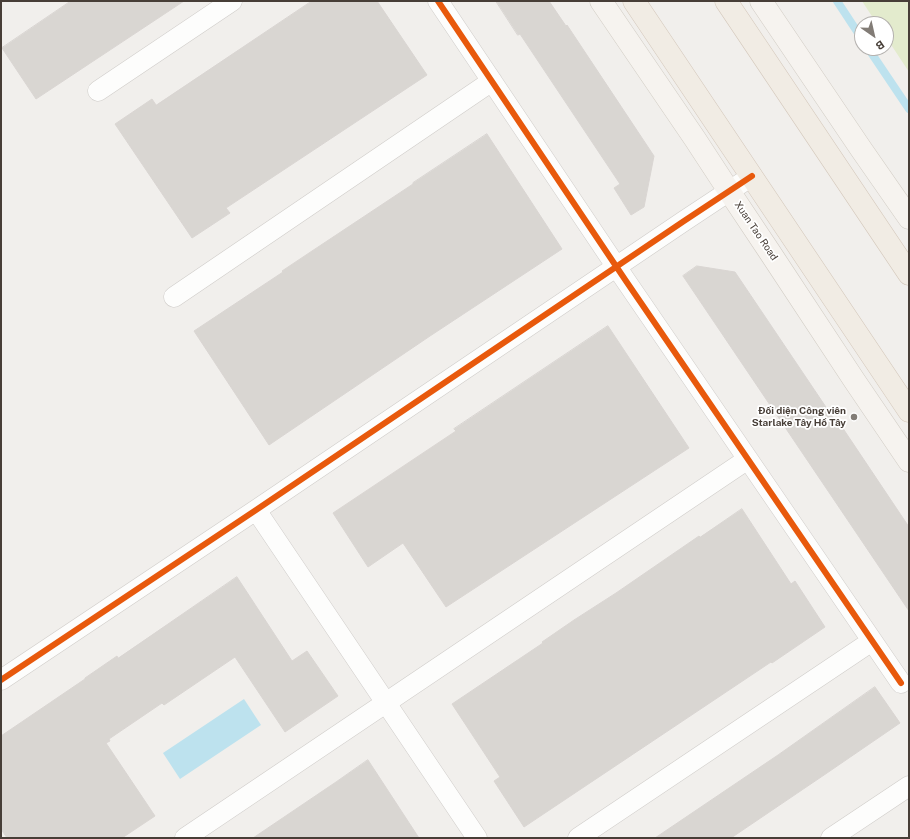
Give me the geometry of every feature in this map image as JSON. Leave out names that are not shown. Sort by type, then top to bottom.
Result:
[{"type":"main road","name":"Xuan Tao Road","points":[[601,1],[770,251],[849,373],[909,461]]},
{"type":"main road","points":[[634,1],[909,411]]},
{"type":"main road","points":[[726,1],[909,274]]},
{"type":"main road","points":[[761,1],[909,218]]},
{"type":"street","points":[[98,91],[232,1]]},
{"type":"street","points":[[438,1],[616,267],[901,683]]},
{"type":"street","points":[[174,297],[492,81]]},
{"type":"street","points":[[1,680],[752,176]]},
{"type":"street","points":[[185,838],[748,460]]},
{"type":"street","points":[[256,510],[477,838]]},
{"type":"street","points":[[578,838],[872,641]]},
{"type":"street","points":[[832,838],[909,786]]},
{"type":"green space","points":[[862,1],[909,1],[909,72],[894,49],[894,16],[872,16]]},
{"type":"water","points":[[244,699],[261,725],[180,779],[163,753]]},
{"type":"building","points":[[71,1],[184,1],[36,99],[2,48]]},
{"type":"building","points":[[312,1],[377,1],[427,75],[226,208],[230,213],[192,238],[115,124],[152,99],[156,105]]},
{"type":"building","points":[[496,1],[549,1],[566,26],[567,25],[654,156],[644,207],[631,215],[614,188],[620,184],[520,34],[518,35]]},
{"type":"building","points":[[487,134],[562,249],[269,445],[194,331]]},
{"type":"building","points":[[697,266],[735,272],[909,527],[909,611],[683,276]]},
{"type":"building","points":[[608,326],[689,448],[446,607],[403,543],[368,567],[333,513],[456,431],[454,429]]},
{"type":"building","points":[[742,509],[791,584],[795,581],[825,627],[524,827],[494,781],[500,777],[452,704],[543,643],[542,642],[574,620]]},
{"type":"building","points":[[237,577],[292,661],[307,651],[338,696],[285,732],[235,657],[164,705],[162,703],[109,739],[110,741],[106,743],[155,816],[122,838],[7,838],[1,829],[1,736],[117,656],[118,658]]},
{"type":"building","points":[[875,687],[900,723],[731,838],[655,838],[778,755]]},
{"type":"building","points":[[368,760],[419,838],[253,838],[336,782]]},
{"type":"waterway","points":[[837,1],[854,27]]},
{"type":"waterway","points":[[873,56],[909,109]]},
{"type":"cycle path","points":[[438,1],[626,281],[901,683]]},
{"type":"cycle path","points":[[1,680],[752,176]]},
{"type":"place","name":"Đối diện Công viên Starlake Tây Hồ Tây","points":[[854,417]]}]
